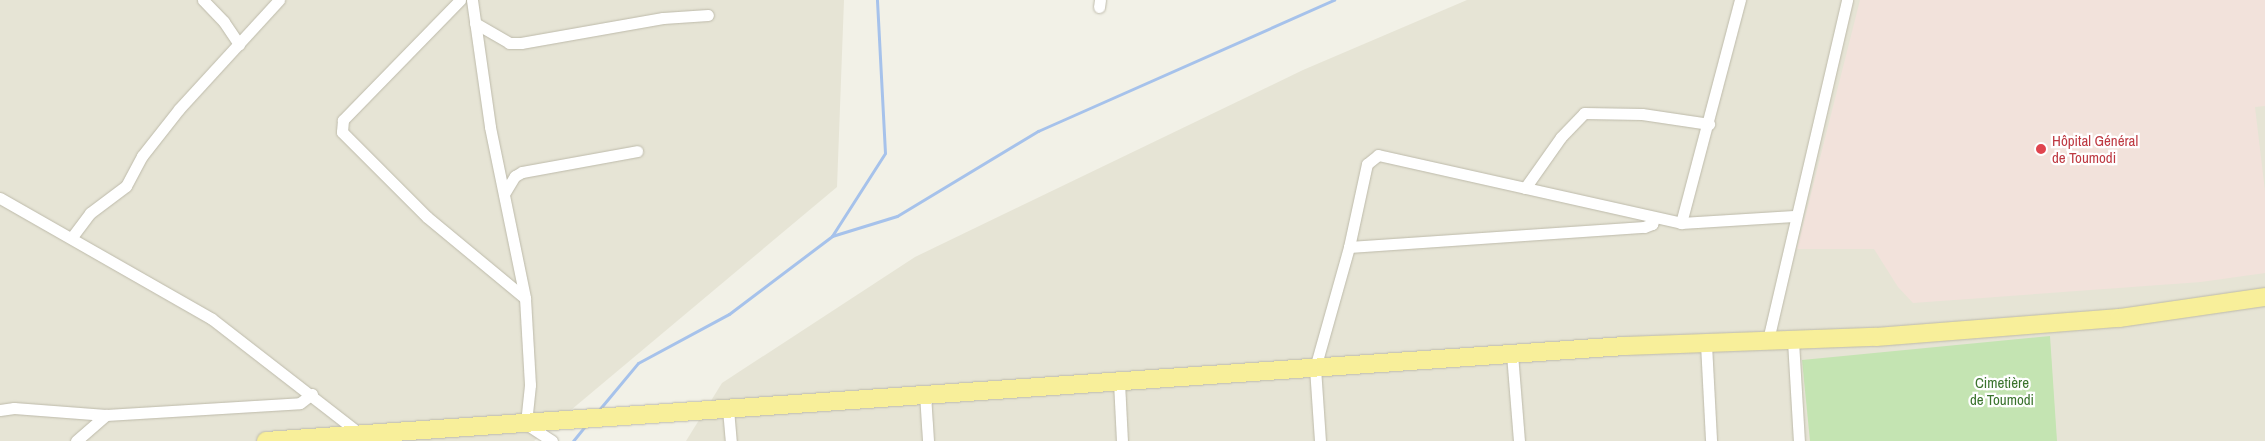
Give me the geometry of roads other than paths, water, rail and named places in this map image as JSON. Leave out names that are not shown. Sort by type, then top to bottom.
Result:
[{"type":"main road","points":[[266,441],[1512,354],[1768,340],[1793,341],[2086,321],[2265,297]]},
{"type":"street","points":[[203,0],[224,22],[239,44]]},
{"type":"street","points":[[72,237],[90,213],[126,186],[142,156],[279,0]]},
{"type":"street","points":[[460,0],[343,120],[342,132],[427,217],[525,298]]},
{"type":"street","points":[[472,0],[504,194],[525,298],[530,386],[526,424],[552,441]]},
{"type":"street","points":[[1682,223],[1740,0]]},
{"type":"street","points":[[1768,340],[1794,216],[1847,0]]},
{"type":"street","points":[[475,22],[509,42],[521,43],[664,18],[708,15]]},
{"type":"street","points":[[1525,188],[1561,137],[1584,113],[1642,114],[1708,124]]},
{"type":"street","points":[[504,194],[515,176],[522,172],[637,152]]},
{"type":"street","points":[[1320,441],[1315,368],[1349,247],[1367,164],[1378,155],[1682,223],[1794,216]]},
{"type":"street","points":[[0,198],[72,237],[95,254],[212,319],[266,362],[312,394],[360,434]]},
{"type":"street","points":[[1349,247],[1644,227],[1652,224],[1654,218]]},
{"type":"street","points":[[1793,341],[1799,441]]},
{"type":"street","points":[[1706,344],[1711,441]]},
{"type":"street","points":[[1512,354],[1519,441]]},
{"type":"street","points":[[1119,382],[1122,441]]},
{"type":"street","points":[[0,410],[14,408],[106,415],[300,403],[312,394]]},
{"type":"street","points":[[925,394],[928,441]]},
{"type":"street","points":[[0,403],[14,408]]},
{"type":"street","points":[[728,409],[731,441]]},
{"type":"street","points":[[76,441],[106,415]]},
{"type":"waterway","points":[[598,411],[638,363],[729,314],[832,236],[885,153],[877,0]]},
{"type":"waterway","points":[[832,236],[897,216],[1038,131],[1334,0]]},
{"type":"waterway","points":[[573,441],[586,425]]},
{"type":"place","name":"Hôpital Général de Toumodi","points":[[2041,149]]},
{"type":"park label","name":"Cimetière de Toumodi","points":[[2002,390]]}]
